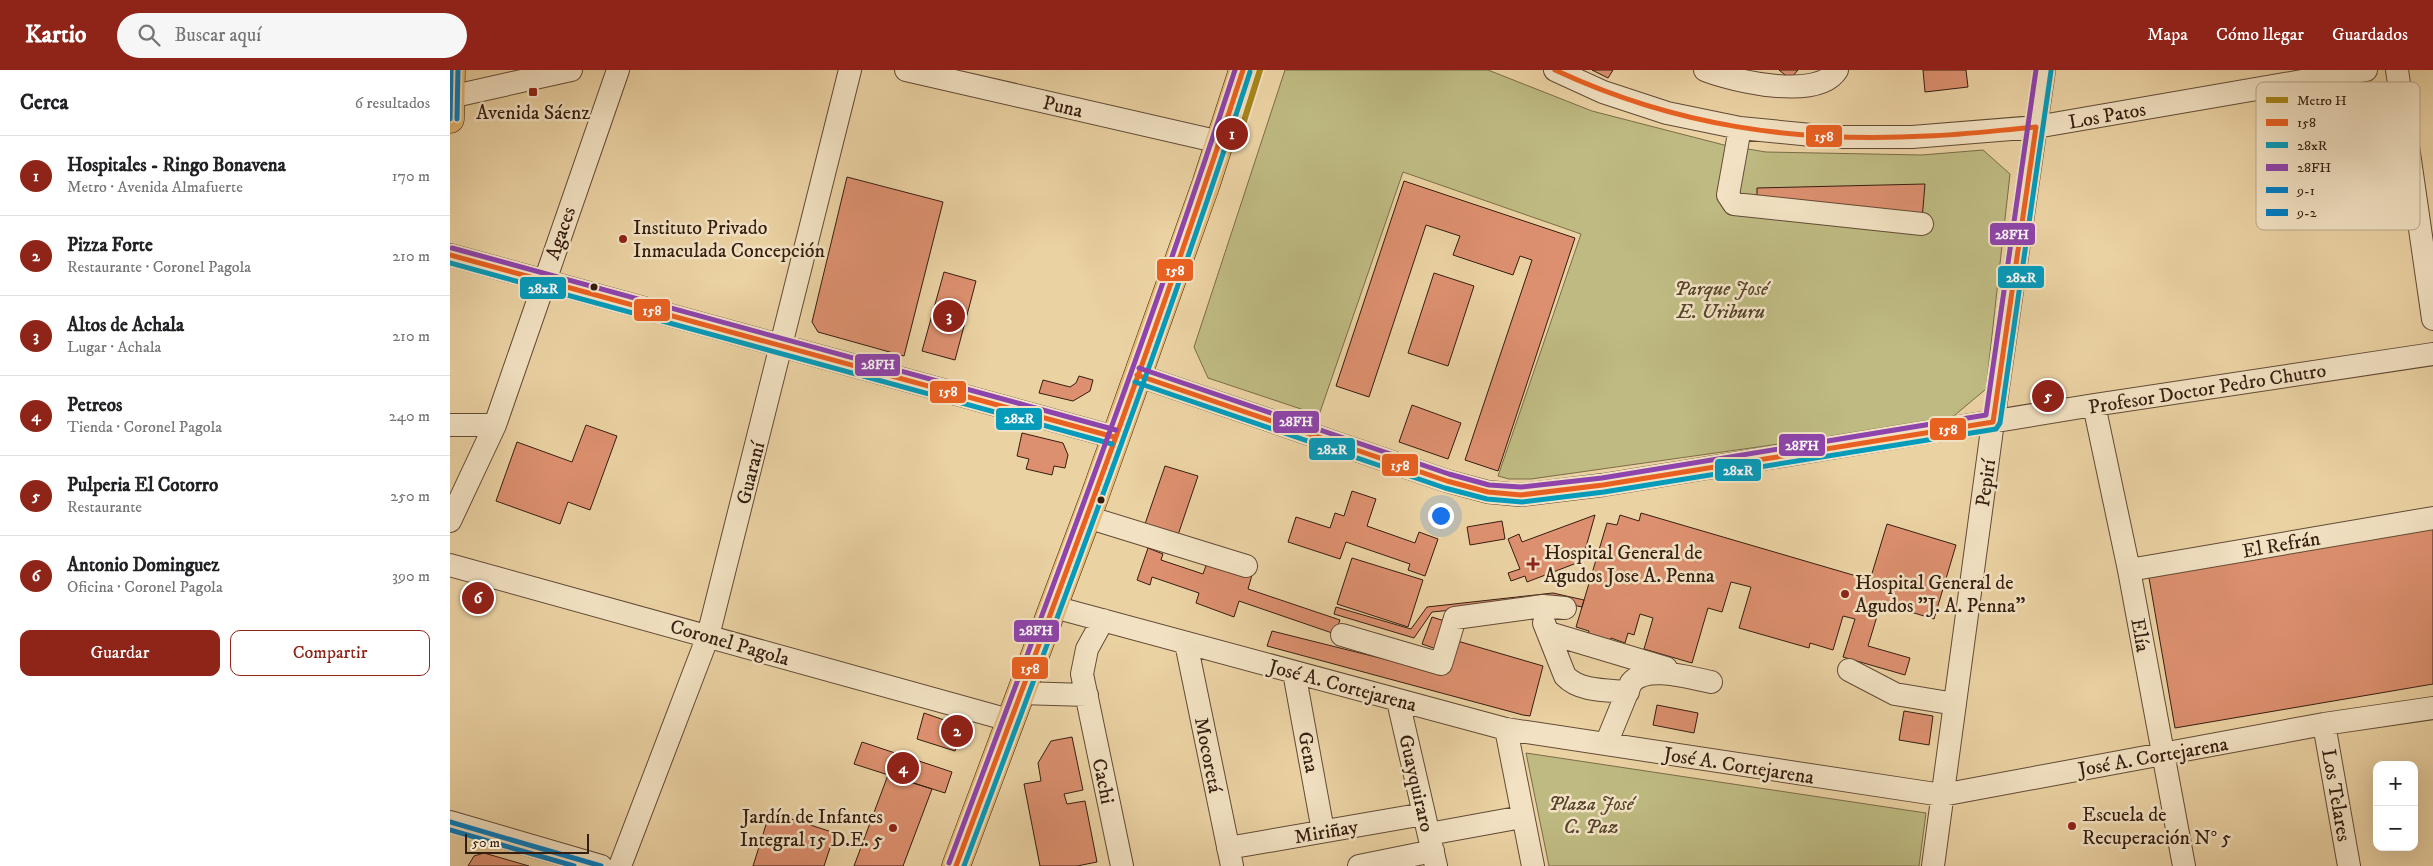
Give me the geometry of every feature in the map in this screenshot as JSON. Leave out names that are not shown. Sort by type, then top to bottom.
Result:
[{"type":"main road","points":[[956,866],[1009,720],[1087,517],[1220,142],[1243,70]]},
{"type":"street","points":[[451,96],[571,70]]},
{"type":"street","name":"Agaces","points":[[450,521],[495,425],[618,70]]},
{"type":"street","name":"Guaraní","points":[[620,866],[708,636],[850,70]]},
{"type":"street","name":"Puna","points":[[906,70],[1220,142]]},
{"type":"street","name":"Los Patos","points":[[1555,70],[1603,92],[1667,113],[1740,128],[1832,137],[1912,137],[2036,127],[2256,89]]},
{"type":"street","points":[[1705,70],[1722,76],[1776,86],[1812,85],[1830,78],[1837,70]]},
{"type":"street","name":"Pepirí","points":[[1933,866],[1993,422],[2044,70]]},
{"type":"street","name":"Los Patos","points":[[2297,82],[2366,70]]},
{"type":"street","points":[[1740,128],[1728,195],[1734,204],[1922,224]]},
{"type":"street","points":[[2420,229],[2433,319]]},
{"type":"street","points":[[450,256],[1114,437]]},
{"type":"street","name":"Profesor Doctor Pedro Chutro","points":[[1137,376],[1447,481],[1488,492],[1521,495],[1602,485],[2094,405],[2433,354]]},
{"type":"street","name":"Elía","points":[[2094,405],[2129,570],[2184,866]]},
{"type":"street","points":[[450,425],[495,425]]},
{"type":"street","points":[[1087,517],[1246,566]]},
{"type":"street","name":"El Refrán","points":[[2129,570],[2433,518]]},
{"type":"street","name":"Coronel Pagola","points":[[450,565],[1009,720]]},
{"type":"street","name":"José A. Cortejarena","points":[[1054,607],[1506,729],[1942,795],[2324,724],[2433,708]]},
{"type":"street","points":[[1342,635],[1441,664],[1455,618],[1532,608],[1565,608]]},
{"type":"street","points":[[1532,608],[1549,633],[1565,676],[1571,682],[1580,686],[1628,692]]},
{"type":"street","name":"Cachi","points":[[1104,620],[1083,660],[1082,674],[1122,866]]},
{"type":"street","points":[[1549,633],[1678,671],[1687,678]]},
{"type":"street","name":"Mocoretá","points":[[1186,643],[1230,857]]},
{"type":"street","points":[[1849,670],[1895,694],[1955,704]]},
{"type":"street","name":"Gena","points":[[1294,672],[1324,831]]},
{"type":"street","points":[[1616,746],[1628,692],[1631,682],[1636,676],[1645,673],[1712,682]]},
{"type":"street","points":[[1020,693],[1087,696]]},
{"type":"street","name":"Guayquiraro","points":[[1398,701],[1431,841]]},
{"type":"street","name":"Los Telares","points":[[2324,724],[2349,866]]},
{"type":"street","points":[[1506,729],[1533,866]]},
{"type":"street","name":"Miriñay","points":[[1359,866],[1431,841],[1522,817]]},
{"type":"street","points":[[450,822],[602,866]]},
{"type":"street","name":"Miriñay","points":[[1230,857],[1324,831],[1431,841]]},
{"type":"green space","name":"Parque José E. Uriburu","points":[[1285,70],[1488,70],[1592,111],[1724,145],[1766,152],[1922,155],[1983,150],[2010,174],[1986,389],[1949,420],[1531,479],[1509,479],[1498,476],[1581,234],[1403,172],[1319,415],[1208,378],[1194,347]]},
{"type":"green space","name":"Plaza José C. Paz","points":[[1526,753],[1926,813],[1919,866],[1549,866]]},
{"type":"building","points":[[1592,70],[1613,70],[1608,78]]},
{"type":"building","points":[[1779,70],[1798,70],[1790,79]]},
{"type":"building","points":[[1923,70],[1966,70],[1968,87],[1925,92]]},
{"type":"building","points":[[847,177],[943,202],[904,356],[818,332],[812,322]]},
{"type":"building","points":[[1404,181],[1575,238],[1498,471],[1465,460],[1532,260],[1520,256],[1513,275],[1453,255],[1460,236],[1426,225],[1369,397],[1336,386]]},
{"type":"building","points":[[1925,184],[1922,220],[1757,204],[1757,188]]},
{"type":"building","points":[[944,272],[976,281],[955,360],[922,351]]},
{"type":"building","points":[[1434,273],[1474,286],[1448,366],[1408,353]]},
{"type":"building","points":[[1079,376],[1093,380],[1090,391],[1073,401],[1039,393],[1043,380],[1070,387],[1076,383]]},
{"type":"building","points":[[1412,405],[1461,423],[1448,459],[1399,442]]},
{"type":"building","points":[[586,425],[617,436],[590,510],[568,502],[560,524],[496,501],[517,442],[572,462]]},
{"type":"building","points":[[1022,433],[1063,443],[1068,455],[1065,468],[1054,466],[1052,475],[1026,469],[1029,459],[1017,456]]},
{"type":"building","points":[[1165,466],[1198,476],[1178,535],[1145,524]]},
{"type":"building","points":[[1352,491],[1376,499],[1367,526],[1415,543],[1419,532],[1438,539],[1425,576],[1408,570],[1410,564],[1346,542],[1340,559],[1288,542],[1296,517],[1330,528],[1335,513],[1344,516]]},
{"type":"building","name":"Hospital General de Agudos \"J. A. Penna\"","points":[[1641,513],[1870,580],[1887,524],[1956,545],[1934,619],[1881,603],[1868,646],[1910,658],[1905,675],[1843,657],[1855,619],[1843,616],[1833,650],[1810,643],[1809,648],[1739,628],[1751,587],[1731,582],[1722,612],[1708,608],[1692,663],[1644,649],[1653,618],[1640,614],[1634,635],[1628,633],[1625,643],[1611,638],[1605,659],[1583,653],[1589,631],[1576,627],[1607,523],[1617,525],[1620,515],[1639,521]]},
{"type":"building","points":[[1595,515],[1582,561],[1527,582],[1525,576],[1511,581],[1508,573],[1520,569],[1508,539],[1519,534],[1522,542]]},
{"type":"building","points":[[1502,521],[1505,539],[1470,545],[1467,527]]},
{"type":"building","points":[[2433,522],[2433,684],[2175,728],[2148,572]]},
{"type":"building","points":[[1148,548],[1163,554],[1161,560],[1203,574],[1208,560],[1252,575],[1248,589],[1340,620],[1335,634],[1239,601],[1234,617],[1196,603],[1199,593],[1152,577],[1150,585],[1137,580]]},
{"type":"building","points":[[1352,558],[1423,580],[1408,627],[1337,604]]},
{"type":"building","points":[[1553,593],[1584,600],[1582,607],[1552,600],[1432,612],[1414,638],[1334,614],[1336,607],[1411,629],[1427,607]]},
{"type":"building","points":[[1432,617],[1451,623],[1442,651],[1422,644]]},
{"type":"building","points":[[1272,631],[1444,674],[1454,640],[1543,666],[1530,716],[1267,646]]},
{"type":"building","points":[[1657,705],[1698,713],[1694,733],[1653,725]]},
{"type":"building","points":[[1904,711],[1933,716],[1929,745],[1899,740]]},
{"type":"building","points":[[924,713],[953,723],[959,737],[955,751],[917,739]]},
{"type":"building","points":[[1072,737],[1083,790],[1064,794],[1067,804],[1085,801],[1097,862],[1077,866],[1040,866],[1024,784],[1041,781],[1038,763],[1051,741]]},
{"type":"building","points":[[862,742],[952,772],[945,793],[854,764]]},
{"type":"building","name":"Jardín de Infantes Integral 15 D.E. 5","points":[[888,775],[932,789],[903,866],[854,866]]},
{"type":"building","points":[[770,812],[835,833],[824,866],[753,866]]},
{"type":"building","points":[[484,853],[529,866],[468,866],[474,856]]},
{"type":"metro line","name":"H","points":[[1238,140],[1260,70]]},
{"type":"transit line","name":"9-1","points":[[450,119],[451,70]]},
{"type":"transit line","name":"9-2","points":[[457,119],[458,70]]},
{"type":"transit line","name":"28FH","points":[[949,863],[1060,567],[1168,270],[1235,70]]},
{"type":"transit line","name":"158","points":[[956,866],[1140,370],[1243,70]]},
{"type":"transit line","name":"158","points":[[1137,375],[1447,481],[1488,492],[1521,495],[1603,485],[1993,422],[2036,127],[1927,136],[1830,137],[1783,133],[1736,127],[1645,105],[1555,70]]},
{"type":"transit line","name":"28FH","points":[[1139,368],[1449,474],[1489,485],[1521,487],[1602,478],[1986,415],[2036,70]]},
{"type":"transit line","name":"28xR","points":[[1135,382],[1445,488],[1487,499],[1522,502],[1604,492],[1996,429],[2000,423],[2051,71]]},
{"type":"transit line","name":"28xR","points":[[964,866],[1147,372],[1183,272],[1250,72]]},
{"type":"transit line","name":"28FH","points":[[452,248],[1116,430]]},
{"type":"transit line","name":"158","points":[[450,255],[1114,437]]},
{"type":"transit line","name":"28xR","points":[[450,263],[1112,444]]},
{"type":"transit line","name":"9-1","points":[[450,822],[601,866]]},
{"type":"transit line","name":"9-2","points":[[450,830],[574,866]]},
{"type":"place","name":"Avenida Sáenz","points":[[533,92]]},
{"type":"place","name":"Hospitales - Ringo Bonavena","points":[[1232,134]]},
{"type":"place","name":"Instituto Privado Inmaculada Concepción","points":[[623,239]]},
{"type":"place","name":"Altos de Achala","points":[[949,316]]},
{"type":"place","name":"Pulperia El Cotorro","points":[[2048,396]]},
{"type":"place","name":"Hospital General de Agudos Jose A. Penna","points":[[1533,564]]},
{"type":"place","name":"Hospital General de Agudos \"J. A. Penna\"","points":[[1845,594]]},
{"type":"place","name":"Antonio Dominguez","points":[[478,598]]},
{"type":"place","name":"Pizza Forte","points":[[957,731]]},
{"type":"place","name":"Petreos","points":[[903,768]]},
{"type":"place","name":"Escuela de Recuperación N° 5","points":[[2072,826]]},
{"type":"place","name":"Jardín de Infantes Integral 15 D.E. 5","points":[[893,828]]}]
